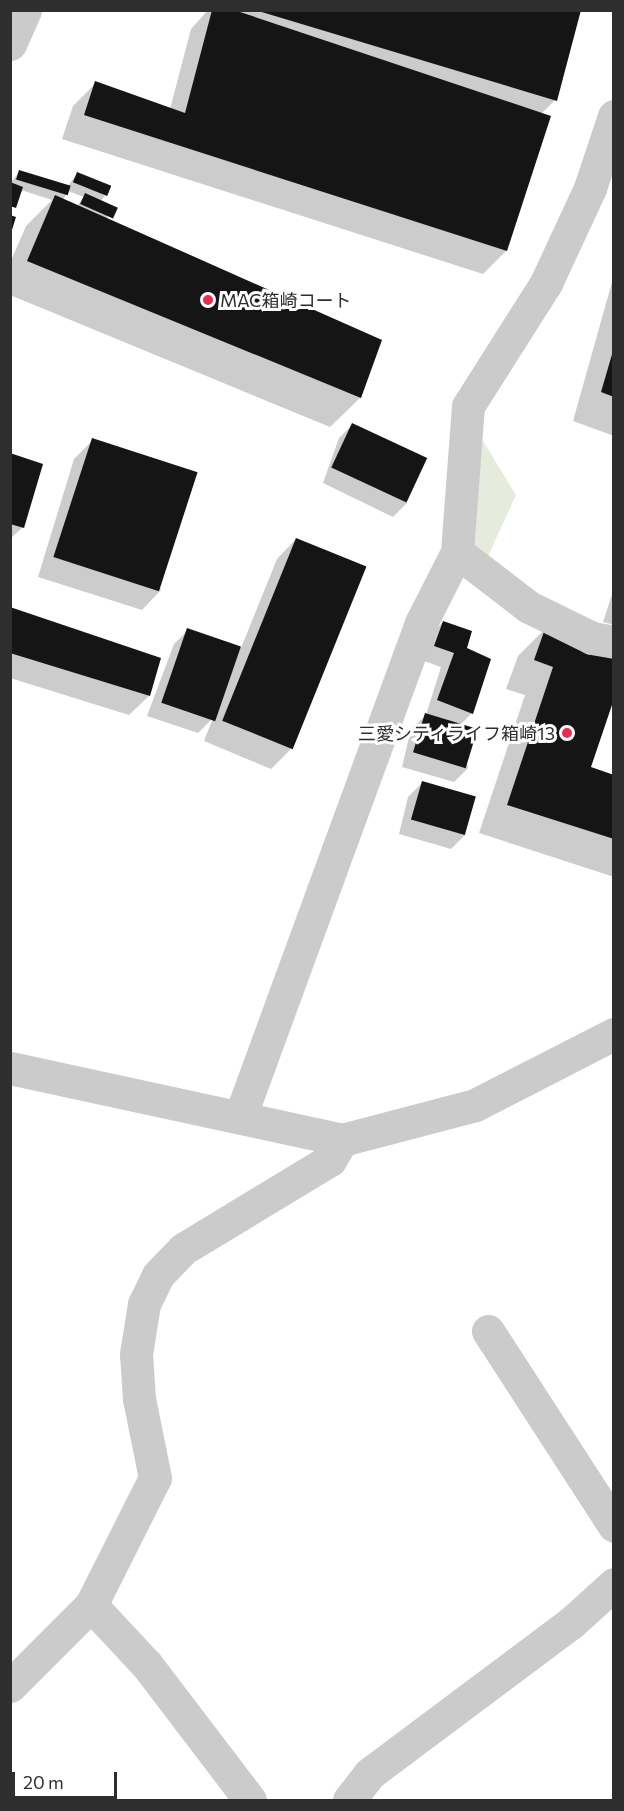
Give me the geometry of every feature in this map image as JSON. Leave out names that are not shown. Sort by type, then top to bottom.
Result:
[{"type":"street","points":[[10,44],[25,10]]},
{"type":"street","points":[[240,1116],[421,623],[457,552],[468,406],[546,283],[590,188],[614,116]]},
{"type":"street","points":[[457,552],[529,607],[592,638],[614,642]]},
{"type":"street","points":[[10,1068],[240,1116],[342,1140],[475,1105],[614,1034]]},
{"type":"street","points":[[10,1686],[91,1605],[155,1478],[139,1399],[136,1354],[144,1304],[158,1275],[183,1249],[330,1160],[342,1140]]},
{"type":"street","points":[[488,1331],[614,1526]]},
{"type":"street","points":[[349,1800],[369,1774],[571,1623],[614,1584]]},
{"type":"street","points":[[91,1605],[147,1665],[250,1800]]},
{"type":"green space","points":[[478,433],[516,495],[484,565],[469,546]]},
{"type":"building","points":[[212,10],[234,10],[551,116],[507,251],[84,115],[95,81],[185,113]]},
{"type":"building","points":[[255,10],[581,10],[557,101]]},
{"type":"building","points":[[19,170],[71,186],[68,195],[16,180]]},
{"type":"building","points":[[77,172],[111,186],[107,196],[73,182]]},
{"type":"building","points":[[10,182],[23,187],[16,208],[10,206]]},
{"type":"building","points":[[85,193],[118,208],[113,219],[80,204]]},
{"type":"building","name":"MAC箱崎コート","points":[[55,195],[382,340],[361,398],[27,261]]},
{"type":"building","points":[[10,215],[16,217],[11,233],[10,233]]},
{"type":"building","points":[[614,351],[614,397],[601,392]]},
{"type":"building","points":[[352,423],[427,458],[407,502],[331,467]]},
{"type":"building","points":[[92,438],[198,472],[159,591],[53,557]]},
{"type":"building","points":[[10,453],[43,464],[24,528],[10,524]]},
{"type":"building","points":[[296,538],[366,566],[293,749],[222,721]]},
{"type":"building","points":[[10,607],[161,658],[150,696],[10,653]]},
{"type":"building","points":[[443,621],[472,631],[467,648],[491,659],[473,714],[437,700],[454,653],[434,646]]},
{"type":"building","name":"三愛シティライフ箱崎13","points":[[546,626],[614,654],[614,699],[591,767],[614,775],[614,839],[507,805],[553,667],[534,660]]},
{"type":"building","points":[[187,628],[241,647],[215,721],[161,703]]},
{"type":"building","points":[[425,713],[478,729],[466,768],[413,752]]},
{"type":"building","points":[[422,781],[476,796],[465,835],[411,819]]},
{"type":"place","name":"MAC箱崎コート","points":[[208,300]]},
{"type":"place","name":"三愛シティライフ箱崎13","points":[[567,733]]}]
